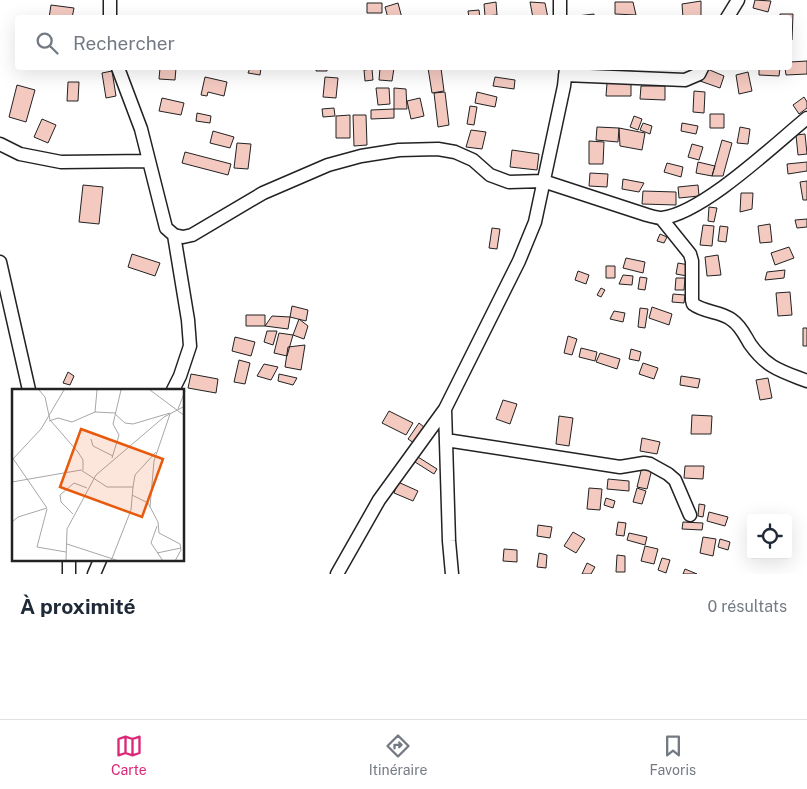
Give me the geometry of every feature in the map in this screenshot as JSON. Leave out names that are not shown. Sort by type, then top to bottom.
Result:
[{"type":"street","points":[[110,0],[110,15]]},
{"type":"street","points":[[560,0],[560,15]]},
{"type":"street","points":[[730,15],[738,0]]},
{"type":"street","points":[[119,70],[141,129],[166,228],[174,235],[183,238],[192,235],[262,193],[328,165],[361,156],[399,150],[455,152],[473,160],[490,175],[509,182],[543,181],[647,216],[661,218],[674,215],[704,201],[807,118]]},
{"type":"street","points":[[337,574],[379,500],[445,409],[519,261],[534,222],[565,71],[685,80],[699,74],[701,70]]},
{"type":"street","points":[[0,144],[20,154],[61,162],[149,161]]},
{"type":"street","points":[[661,218],[690,254],[692,262],[693,304],[705,310],[724,314],[734,321],[763,361],[775,369],[807,381]]},
{"type":"street","points":[[173,389],[180,376],[190,346],[188,320],[174,235]]},
{"type":"street","points":[[0,262],[29,389]]},
{"type":"street","points":[[445,409],[449,541],[452,574]]},
{"type":"street","points":[[446,440],[620,467],[644,463],[650,464],[660,468],[675,480],[690,515]]},
{"type":"street","points":[[94,574],[99,562]]},
{"type":"building","points":[[755,0],[771,1],[768,12],[753,8]]},
{"type":"building","points":[[701,1],[701,15],[683,15],[682,4]]},
{"type":"building","points":[[496,2],[497,15],[485,15],[484,4]]},
{"type":"building","points":[[530,2],[545,3],[547,15],[532,15]]},
{"type":"building","points":[[615,2],[633,2],[636,15],[615,14]]},
{"type":"building","points":[[367,3],[382,3],[382,13],[367,13]]},
{"type":"building","points":[[398,3],[401,15],[387,15],[385,7]]},
{"type":"building","points":[[51,5],[74,8],[73,15],[49,15]]},
{"type":"building","points":[[479,10],[480,15],[469,15],[468,11]]},
{"type":"building","points":[[793,14],[792,40],[792,15],[780,15]]},
{"type":"building","points":[[807,61],[807,74],[786,75],[785,70],[792,70],[792,62]]},
{"type":"building","points":[[160,70],[176,70],[175,80],[159,79]]},
{"type":"building","points":[[249,70],[261,70],[260,75],[248,73]]},
{"type":"building","points":[[364,70],[372,70],[373,80],[365,81]]},
{"type":"building","points":[[380,70],[394,70],[392,81],[379,80]]},
{"type":"building","points":[[428,70],[441,70],[444,91],[432,93]]},
{"type":"building","points":[[704,70],[710,70],[724,76],[720,88],[700,81]]},
{"type":"building","points":[[759,70],[780,70],[779,76],[759,75]]},
{"type":"building","points":[[112,71],[116,96],[106,98],[102,73]]},
{"type":"building","points":[[748,72],[752,91],[739,94],[736,75]]},
{"type":"building","points":[[205,77],[227,82],[224,96],[208,92],[207,96],[201,95]]},
{"type":"building","points":[[325,77],[338,78],[336,98],[323,97]]},
{"type":"building","points":[[495,77],[515,80],[514,89],[493,86]]},
{"type":"building","points":[[68,82],[79,82],[78,101],[67,101]]},
{"type":"building","points":[[607,83],[631,83],[631,96],[606,96]]},
{"type":"building","points":[[17,85],[35,90],[26,122],[9,117]]},
{"type":"building","points":[[641,86],[665,86],[665,100],[640,99]]},
{"type":"building","points":[[376,88],[389,88],[390,104],[378,105]]},
{"type":"building","points":[[394,88],[406,89],[407,109],[394,109]]},
{"type":"building","points":[[694,91],[705,92],[704,113],[693,112]]},
{"type":"building","points":[[445,92],[449,125],[438,127],[434,93]]},
{"type":"building","points":[[477,92],[497,97],[495,107],[475,103]]},
{"type":"building","points":[[804,97],[807,102],[807,108],[799,114],[793,105]]},
{"type":"building","points":[[162,98],[184,103],[181,115],[159,111]]},
{"type":"building","points":[[420,98],[424,116],[411,119],[407,101]]},
{"type":"building","points":[[470,106],[477,107],[474,125],[467,124]]},
{"type":"building","points":[[334,108],[335,116],[323,117],[322,109]]},
{"type":"building","points":[[394,109],[394,118],[371,119],[371,110]]},
{"type":"building","points":[[197,113],[211,116],[210,123],[196,121]]},
{"type":"building","points":[[710,114],[724,114],[724,128],[710,128]]},
{"type":"building","points":[[350,115],[350,138],[336,138],[336,116]]},
{"type":"building","points":[[353,115],[366,115],[367,145],[354,146]]},
{"type":"building","points":[[634,116],[642,119],[638,130],[630,127]]},
{"type":"building","points":[[42,119],[56,125],[48,143],[34,137]]},
{"type":"building","points":[[643,123],[652,126],[650,134],[640,130]]},
{"type":"building","points":[[682,123],[698,126],[696,134],[681,131]]},
{"type":"building","points":[[597,127],[619,128],[618,142],[596,140]]},
{"type":"building","points":[[740,127],[750,129],[748,144],[737,143]]},
{"type":"building","points":[[619,128],[645,133],[642,150],[620,146]]},
{"type":"building","points":[[471,130],[486,132],[482,149],[466,147]]},
{"type":"building","points":[[213,131],[234,137],[230,148],[210,143]]},
{"type":"building","points":[[805,134],[807,154],[798,155],[796,135]]},
{"type":"building","points":[[722,140],[732,143],[723,176],[712,176]]},
{"type":"building","points":[[589,141],[604,142],[603,164],[589,164]]},
{"type":"building","points":[[237,143],[251,144],[248,169],[234,168]]},
{"type":"building","points":[[692,144],[703,147],[699,160],[688,157]]},
{"type":"building","points":[[512,150],[539,154],[537,170],[510,167]]},
{"type":"building","points":[[185,152],[231,164],[228,175],[182,163]]},
{"type":"building","points":[[698,162],[715,166],[712,176],[696,173]]},
{"type":"building","points":[[807,162],[807,171],[788,174],[787,164]]},
{"type":"building","points":[[667,163],[683,167],[681,177],[664,172]]},
{"type":"building","points":[[590,173],[608,174],[607,187],[589,186]]},
{"type":"building","points":[[623,179],[644,183],[639,192],[622,189]]},
{"type":"building","points":[[807,181],[807,200],[803,200],[800,182]]},
{"type":"building","points":[[83,185],[103,187],[99,224],[79,222]]},
{"type":"building","points":[[698,185],[699,196],[679,198],[678,187]]},
{"type":"building","points":[[643,191],[676,192],[676,205],[642,204]]},
{"type":"building","points":[[741,193],[753,193],[752,209],[740,212]]},
{"type":"building","points":[[709,207],[717,208],[714,222],[708,221]]},
{"type":"building","points":[[807,219],[807,227],[797,228],[795,220]]},
{"type":"building","points":[[770,224],[772,242],[760,243],[758,226]]},
{"type":"building","points":[[703,225],[714,226],[712,246],[700,245]]},
{"type":"building","points":[[720,226],[728,227],[726,242],[718,241]]},
{"type":"building","points":[[492,228],[500,229],[497,249],[489,248]]},
{"type":"building","points":[[660,234],[667,237],[664,243],[657,241]]},
{"type":"building","points":[[789,247],[794,258],[775,265],[771,253]]},
{"type":"building","points":[[132,254],[160,263],[155,276],[128,267]]},
{"type":"building","points":[[718,255],[721,275],[707,276],[705,257]]},
{"type":"building","points":[[626,258],[645,262],[643,273],[623,268]]},
{"type":"building","points":[[678,263],[689,265],[687,276],[676,274]]},
{"type":"building","points":[[606,266],[615,266],[615,278],[606,278]]},
{"type":"building","points":[[785,270],[784,278],[765,280],[767,272]]},
{"type":"building","points":[[578,271],[589,275],[586,284],[575,280]]},
{"type":"building","points":[[623,275],[633,276],[632,285],[619,284]]},
{"type":"building","points":[[640,277],[647,278],[645,290],[638,289]]},
{"type":"building","points":[[676,278],[685,278],[684,290],[675,290]]},
{"type":"building","points":[[601,288],[605,290],[601,297],[597,295]]},
{"type":"building","points":[[790,292],[792,315],[778,316],[776,293]]},
{"type":"building","points":[[673,294],[685,295],[684,303],[672,302]]},
{"type":"building","points":[[292,306],[308,310],[306,321],[290,317]]},
{"type":"building","points":[[652,307],[672,314],[669,325],[649,318]]},
{"type":"building","points":[[640,308],[648,309],[645,328],[638,327]]},
{"type":"building","points":[[614,311],[625,313],[623,322],[610,319]]},
{"type":"building","points":[[246,315],[265,315],[265,326],[246,326]]},
{"type":"building","points":[[272,316],[290,317],[288,329],[265,326]]},
{"type":"building","points":[[299,319],[308,326],[304,339],[293,335]]},
{"type":"building","points":[[803,328],[807,328],[807,346],[803,346]]},
{"type":"building","points":[[267,331],[277,331],[273,345],[264,342]]},
{"type":"building","points":[[279,333],[293,335],[287,356],[274,353]]},
{"type":"building","points":[[568,336],[577,339],[572,355],[564,353]]},
{"type":"building","points":[[235,337],[255,342],[251,356],[232,351]]},
{"type":"building","points":[[305,345],[301,370],[285,367],[288,347]]},
{"type":"building","points":[[581,348],[597,352],[595,361],[579,357]]},
{"type":"building","points":[[631,349],[641,352],[639,361],[629,359]]},
{"type":"building","points":[[600,353],[620,359],[617,369],[596,362]]},
{"type":"building","points":[[239,360],[250,363],[245,384],[234,382]]},
{"type":"building","points":[[643,363],[658,368],[654,379],[639,374]]},
{"type":"building","points":[[264,364],[278,367],[271,380],[257,376]]},
{"type":"building","points":[[68,372],[74,376],[70,385],[63,383]]},
{"type":"building","points":[[191,374],[218,379],[216,393],[188,388]]},
{"type":"building","points":[[279,374],[297,378],[293,385],[278,381]]},
{"type":"building","points":[[681,376],[700,379],[698,388],[680,385]]},
{"type":"building","points":[[768,378],[772,398],[760,400],[756,380]]},
{"type":"building","points":[[503,400],[517,404],[510,424],[496,419]]},
{"type":"building","points":[[389,411],[413,423],[406,435],[382,423]]},
{"type":"building","points":[[692,415],[712,416],[711,434],[691,434]]},
{"type":"building","points":[[559,416],[573,418],[569,446],[556,444]]},
{"type":"building","points":[[419,423],[424,427],[414,443],[408,439]]},
{"type":"building","points":[[642,438],[660,442],[657,454],[640,451]]},
{"type":"building","points":[[418,457],[437,469],[434,474],[415,462]]},
{"type":"building","points":[[685,466],[704,466],[703,479],[684,478]]},
{"type":"building","points":[[642,467],[652,469],[647,489],[637,487]]},
{"type":"building","points":[[608,479],[629,481],[629,491],[607,489]]},
{"type":"building","points":[[398,482],[418,491],[413,501],[394,493]]},
{"type":"building","points":[[589,488],[602,489],[600,510],[587,509]]},
{"type":"building","points":[[637,488],[646,491],[642,504],[633,502]]},
{"type":"building","points":[[606,498],[615,501],[613,508],[604,505]]},
{"type":"building","points":[[699,504],[705,505],[703,517],[698,516]]},
{"type":"building","points":[[709,512],[728,517],[725,526],[707,521]]},
{"type":"building","points":[[618,522],[626,523],[624,536],[616,535]]},
{"type":"building","points":[[683,522],[703,523],[702,530],[682,529]]},
{"type":"building","points":[[538,525],[552,527],[550,538],[537,536]]},
{"type":"building","points":[[573,532],[585,539],[576,553],[564,546]]},
{"type":"building","points":[[629,533],[647,537],[645,545],[627,540]]},
{"type":"building","points":[[703,537],[716,539],[713,556],[700,553]]},
{"type":"building","points":[[720,539],[730,542],[728,550],[718,547]]},
{"type":"building","points":[[645,546],[658,549],[654,564],[641,561]]},
{"type":"building","points":[[504,549],[517,550],[517,562],[503,561]]},
{"type":"building","points":[[539,553],[547,555],[546,568],[537,567]]},
{"type":"building","points":[[617,555],[625,556],[625,572],[616,572]]},
{"type":"building","points":[[662,558],[670,560],[666,573],[658,570]]},
{"type":"building","points":[[587,563],[595,567],[591,574],[582,574]]},
{"type":"building","points":[[685,569],[697,574],[683,574]]}]
